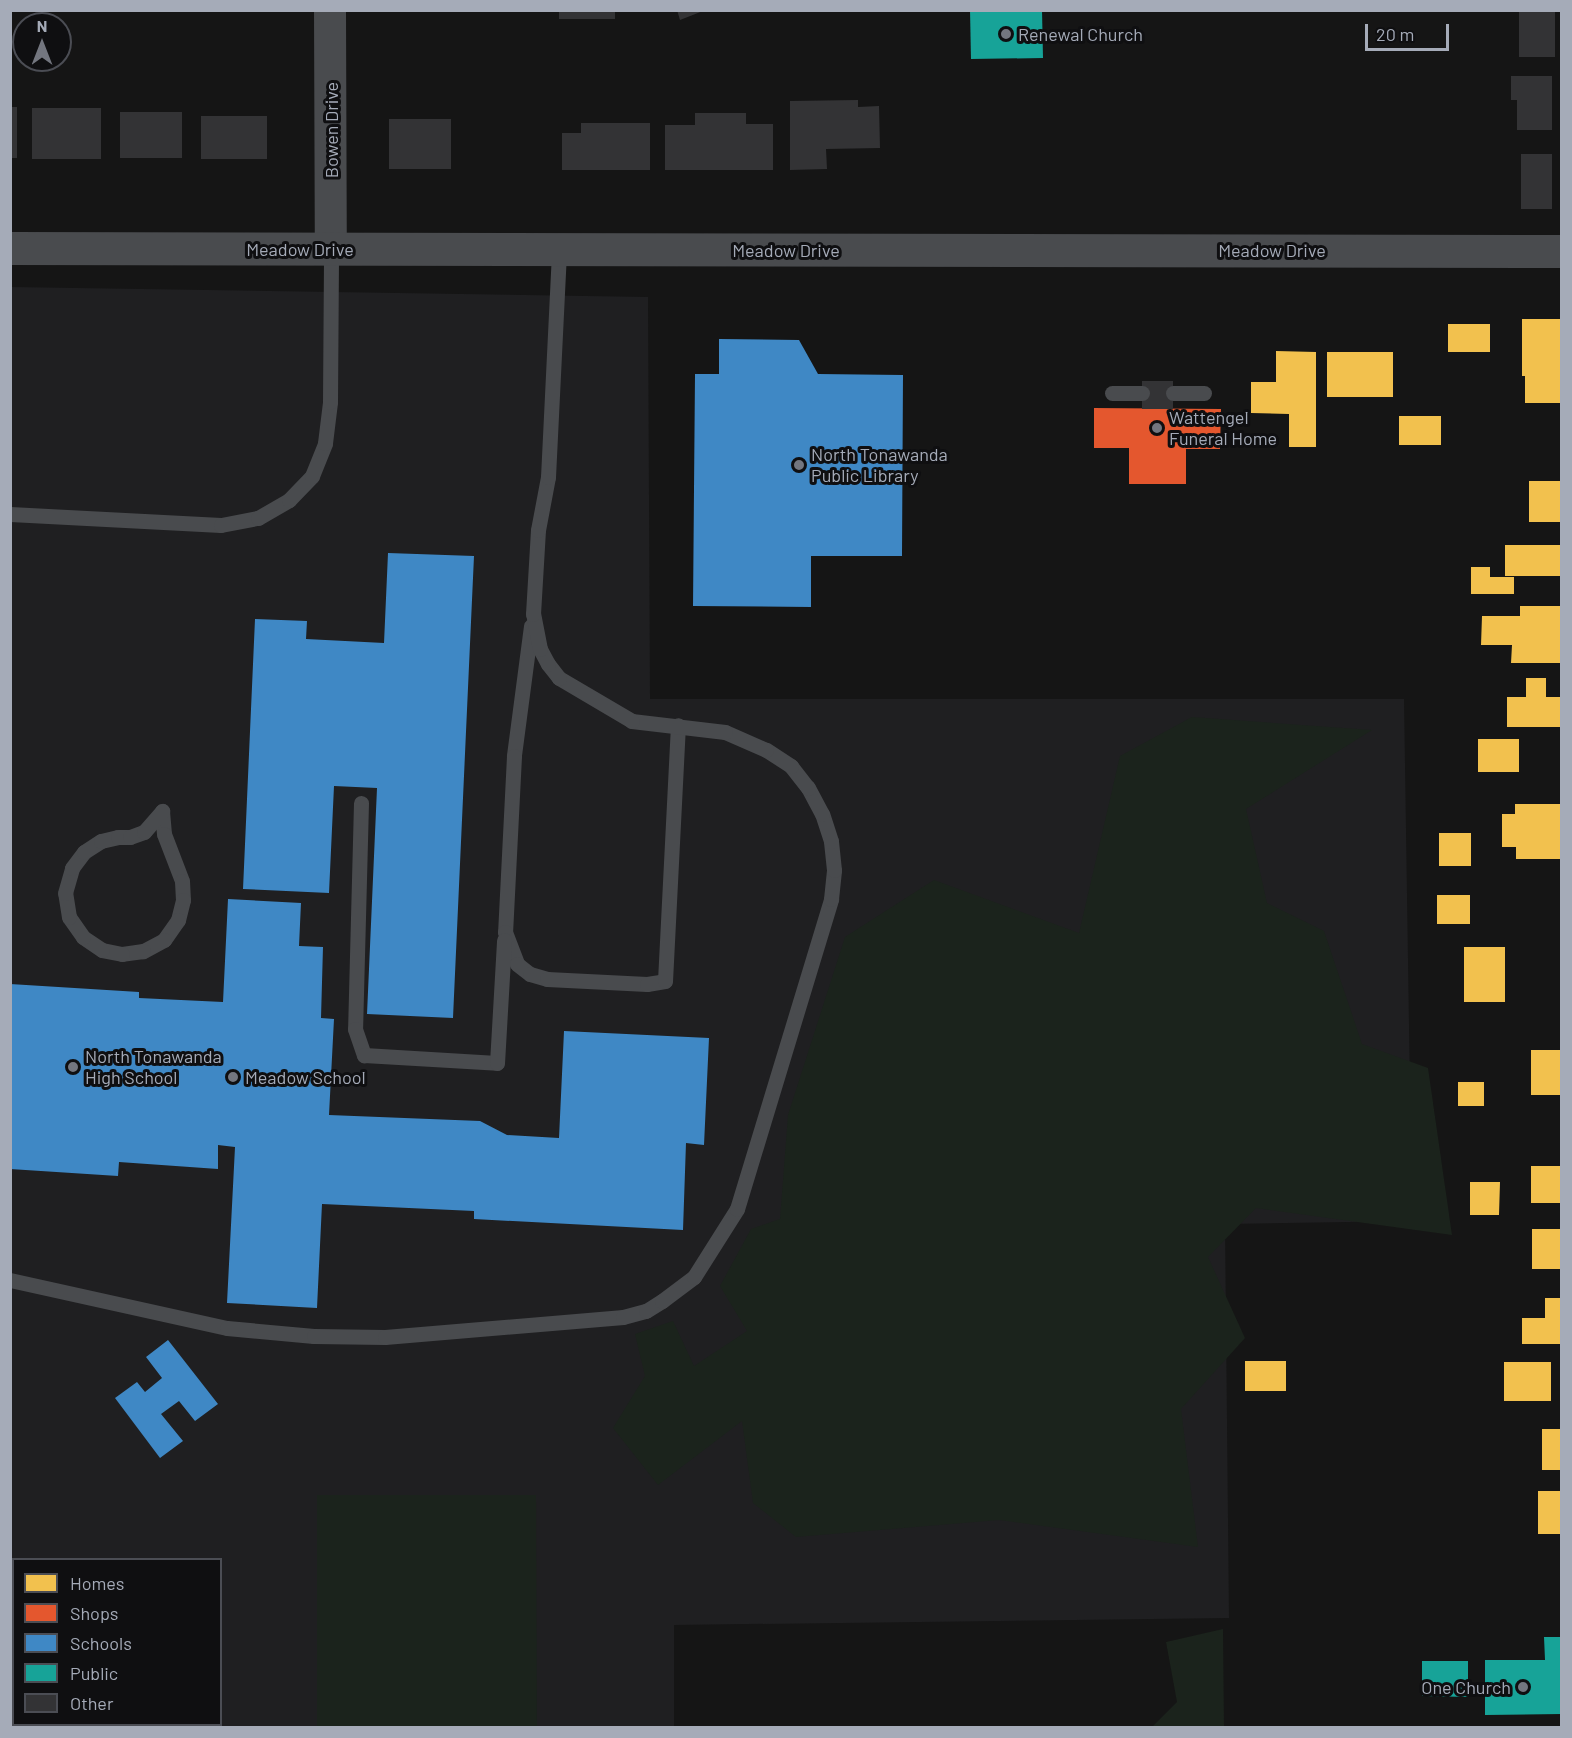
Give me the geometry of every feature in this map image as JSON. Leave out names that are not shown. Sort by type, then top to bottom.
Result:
[{"type":"street","name":"Bowen Drive","points":[[330,10],[331,249]]},
{"type":"street","name":"Meadow Drive","points":[[10,248],[1562,251]]},
{"type":"lane","points":[[10,514],[221,525],[258,518],[289,500],[312,476],[326,443],[330,402],[331,249]]},
{"type":"lane","points":[[361,803],[355,1029],[364,1055],[497,1063],[514,756],[533,614],[538,530],[548,477],[559,249]]},
{"type":"lane","points":[[1112,393],[1142,393]]},
{"type":"lane","points":[[1173,393],[1204,393]]},
{"type":"lane","points":[[10,1280],[228,1328],[314,1336],[385,1337],[623,1317],[645,1311],[694,1277],[737,1209],[828,910],[834,870],[831,841],[822,814],[808,788],[791,766],[766,750],[725,732],[632,721],[559,678],[540,649],[533,614]]},
{"type":"lane","points":[[505,932],[517,964],[530,974],[547,979],[646,984],[665,981],[678,725]]},
{"type":"lane","points":[[162,811],[164,834],[182,881],[183,900],[178,920],[164,939],[143,951],[122,954],[102,950],[83,937],[69,917],[65,893],[72,868],[84,852],[101,841],[130,837],[144,832],[162,811]]},
{"type":"shaded area","points":[[11,287],[648,297],[650,699],[1404,699],[1412,1221],[1225,1224],[1229,1618],[674,1625],[674,1727],[11,1728]]},
{"type":"shaded area","points":[[1192,717],[1372,730],[1246,809],[1267,903],[1324,931],[1362,1044],[1428,1068],[1452,1235],[1256,1208],[1208,1257],[1245,1338],[1181,1409],[1198,1547],[999,1520],[796,1537],[753,1503],[742,1421],[658,1485],[613,1428],[645,1376],[635,1334],[673,1321],[694,1366],[747,1331],[720,1286],[751,1229],[780,1219],[788,1115],[845,937],[934,880],[1079,933],[1120,756]]},
{"type":"shaded area","points":[[317,1495],[536,1495],[537,1727],[317,1727]]},
{"type":"shaded area","points":[[1223,1629],[1224,1727],[1152,1727],[1177,1702],[1166,1642]]},
{"type":"shaded area","points":[[10,1645],[12,1646],[12,1726],[86,1727],[11,1727]]},
{"type":"building: Homes","points":[[1522,319],[1560,319],[1560,403],[1525,403],[1525,376],[1522,376]]},
{"type":"building: Homes","points":[[1448,324],[1490,324],[1490,352],[1448,352]]},
{"type":"building: Homes","points":[[1276,351],[1316,352],[1316,447],[1289,447],[1289,414],[1251,413],[1251,382],[1276,382]]},
{"type":"building: Homes","points":[[1327,352],[1393,352],[1393,397],[1327,397]]},
{"type":"building: Homes","points":[[1399,416],[1441,416],[1441,445],[1399,445]]},
{"type":"building: Homes","points":[[1529,481],[1562,481],[1562,522],[1529,522]]},
{"type":"building: Homes","points":[[1505,545],[1562,545],[1562,576],[1505,576]]},
{"type":"building: Homes","points":[[1471,567],[1490,567],[1490,577],[1514,577],[1514,594],[1471,594]]},
{"type":"building: Homes","points":[[1520,606],[1562,606],[1562,663],[1511,663],[1512,645],[1481,645],[1482,616],[1520,616]]},
{"type":"building: Homes","points":[[1526,678],[1546,678],[1546,697],[1562,697],[1562,727],[1507,727],[1507,697],[1526,697]]},
{"type":"building: Homes","points":[[1478,739],[1519,739],[1519,772],[1478,772]]},
{"type":"building: Homes","points":[[1515,804],[1562,804],[1562,859],[1516,859],[1516,847],[1502,847],[1502,814],[1515,814]]},
{"type":"building: Homes","points":[[1439,833],[1471,833],[1471,866],[1439,866]]},
{"type":"building: Homes","points":[[1437,895],[1470,895],[1470,924],[1437,924]]},
{"type":"building: Homes","points":[[1464,947],[1505,947],[1505,1002],[1464,1002]]},
{"type":"building: Homes","points":[[1531,1050],[1562,1050],[1562,1095],[1531,1095]]},
{"type":"building: Homes","points":[[1458,1082],[1484,1082],[1484,1106],[1458,1106]]},
{"type":"building: Homes","points":[[1531,1166],[1562,1166],[1562,1203],[1531,1203]]},
{"type":"building: Homes","points":[[1470,1182],[1500,1182],[1499,1215],[1470,1215]]},
{"type":"building: Homes","points":[[1532,1229],[1562,1229],[1562,1269],[1532,1269]]},
{"type":"building: Homes","points":[[1545,1298],[1562,1298],[1562,1344],[1522,1344],[1522,1318],[1545,1318]]},
{"type":"building: Homes","points":[[1245,1361],[1286,1361],[1286,1391],[1245,1391]]},
{"type":"building: Homes","points":[[1504,1362],[1551,1362],[1551,1401],[1504,1401]]},
{"type":"building: Homes","points":[[1542,1429],[1562,1429],[1562,1470],[1542,1470]]},
{"type":"building: Homes","points":[[1538,1491],[1562,1491],[1562,1534],[1538,1534]]},
{"type":"building: Shops","name":"Wattengel Funeral Home","points":[[1094,408],[1221,409],[1220,449],[1186,449],[1186,484],[1129,484],[1129,448],[1094,448]]},
{"type":"building: Schools","name":"North Tonawanda Public Library","points":[[719,339],[799,340],[818,374],[903,375],[902,556],[811,556],[811,607],[693,606],[695,374],[719,374]]},
{"type":"building: Schools","name":"Meadow School","points":[[388,553],[474,556],[453,1018],[367,1014],[377,788],[334,786],[329,893],[243,889],[255,619],[307,621],[306,639],[384,643]]},
{"type":"building: Schools","name":"Meadow School","points":[[228,899],[301,903],[299,946],[323,947],[321,1018],[334,1019],[329,1115],[480,1121],[507,1135],[559,1138],[564,1031],[709,1038],[704,1145],[686,1143],[683,1230],[474,1219],[474,1211],[322,1204],[317,1308],[227,1303],[235,1147],[218,1145],[218,1169],[119,1162],[118,1176],[10,1169],[10,984],[139,992],[139,998],[223,1002]]},
{"type":"building: Schools","points":[[168,1340],[218,1404],[195,1421],[179,1401],[161,1414],[183,1441],[160,1458],[115,1398],[137,1382],[145,1392],[162,1378],[146,1357]]},
{"type":"building: Public","name":"Renewal Church","points":[[970,10],[1042,10],[1043,58],[971,59]]},
{"type":"building: Public","name":"One Church","points":[[1544,1637],[1562,1637],[1562,1714],[1485,1715],[1485,1660],[1545,1660]]},
{"type":"building: Public","points":[[1422,1661],[1468,1661],[1468,1697],[1422,1696]]},
{"type":"building: Other","points":[[559,10],[615,10],[615,19],[559,19]]},
{"type":"building: Other","points":[[677,10],[703,10],[703,11],[680,20]]},
{"type":"building: Other","points":[[1519,10],[1555,10],[1555,57],[1519,57]]},
{"type":"building: Other","points":[[1511,76],[1552,76],[1552,130],[1517,130],[1517,100],[1511,100]]},
{"type":"building: Other","points":[[858,100],[858,107],[879,106],[880,148],[826,149],[827,169],[790,170],[790,101]]},
{"type":"building: Other","points":[[10,107],[17,107],[17,158],[10,158]]},
{"type":"building: Other","points":[[32,108],[101,108],[101,159],[32,159]]},
{"type":"building: Other","points":[[120,112],[182,112],[182,158],[120,158]]},
{"type":"building: Other","points":[[695,113],[746,113],[746,124],[773,124],[773,170],[665,170],[665,125],[695,125]]},
{"type":"building: Other","points":[[201,116],[267,116],[267,159],[201,159]]},
{"type":"building: Other","points":[[389,119],[451,119],[451,169],[389,169]]},
{"type":"building: Other","points":[[581,123],[650,123],[650,170],[562,170],[562,133],[581,133]]},
{"type":"building: Other","points":[[1521,154],[1552,154],[1552,209],[1521,209]]},
{"type":"building: Other","points":[[1142,381],[1173,381],[1173,409],[1142,409]]},
{"type":"place","name":"Renewal Church","points":[[1006,34]]},
{"type":"place","name":"Wattengel Funeral Home","points":[[1157,428]]},
{"type":"place","name":"North Tonawanda Public Library","points":[[799,465]]},
{"type":"place","name":"North Tonawanda High School","points":[[73,1067]]},
{"type":"place","name":"Meadow School","points":[[233,1077]]},
{"type":"place","name":"One Church","points":[[1523,1687]]}]
